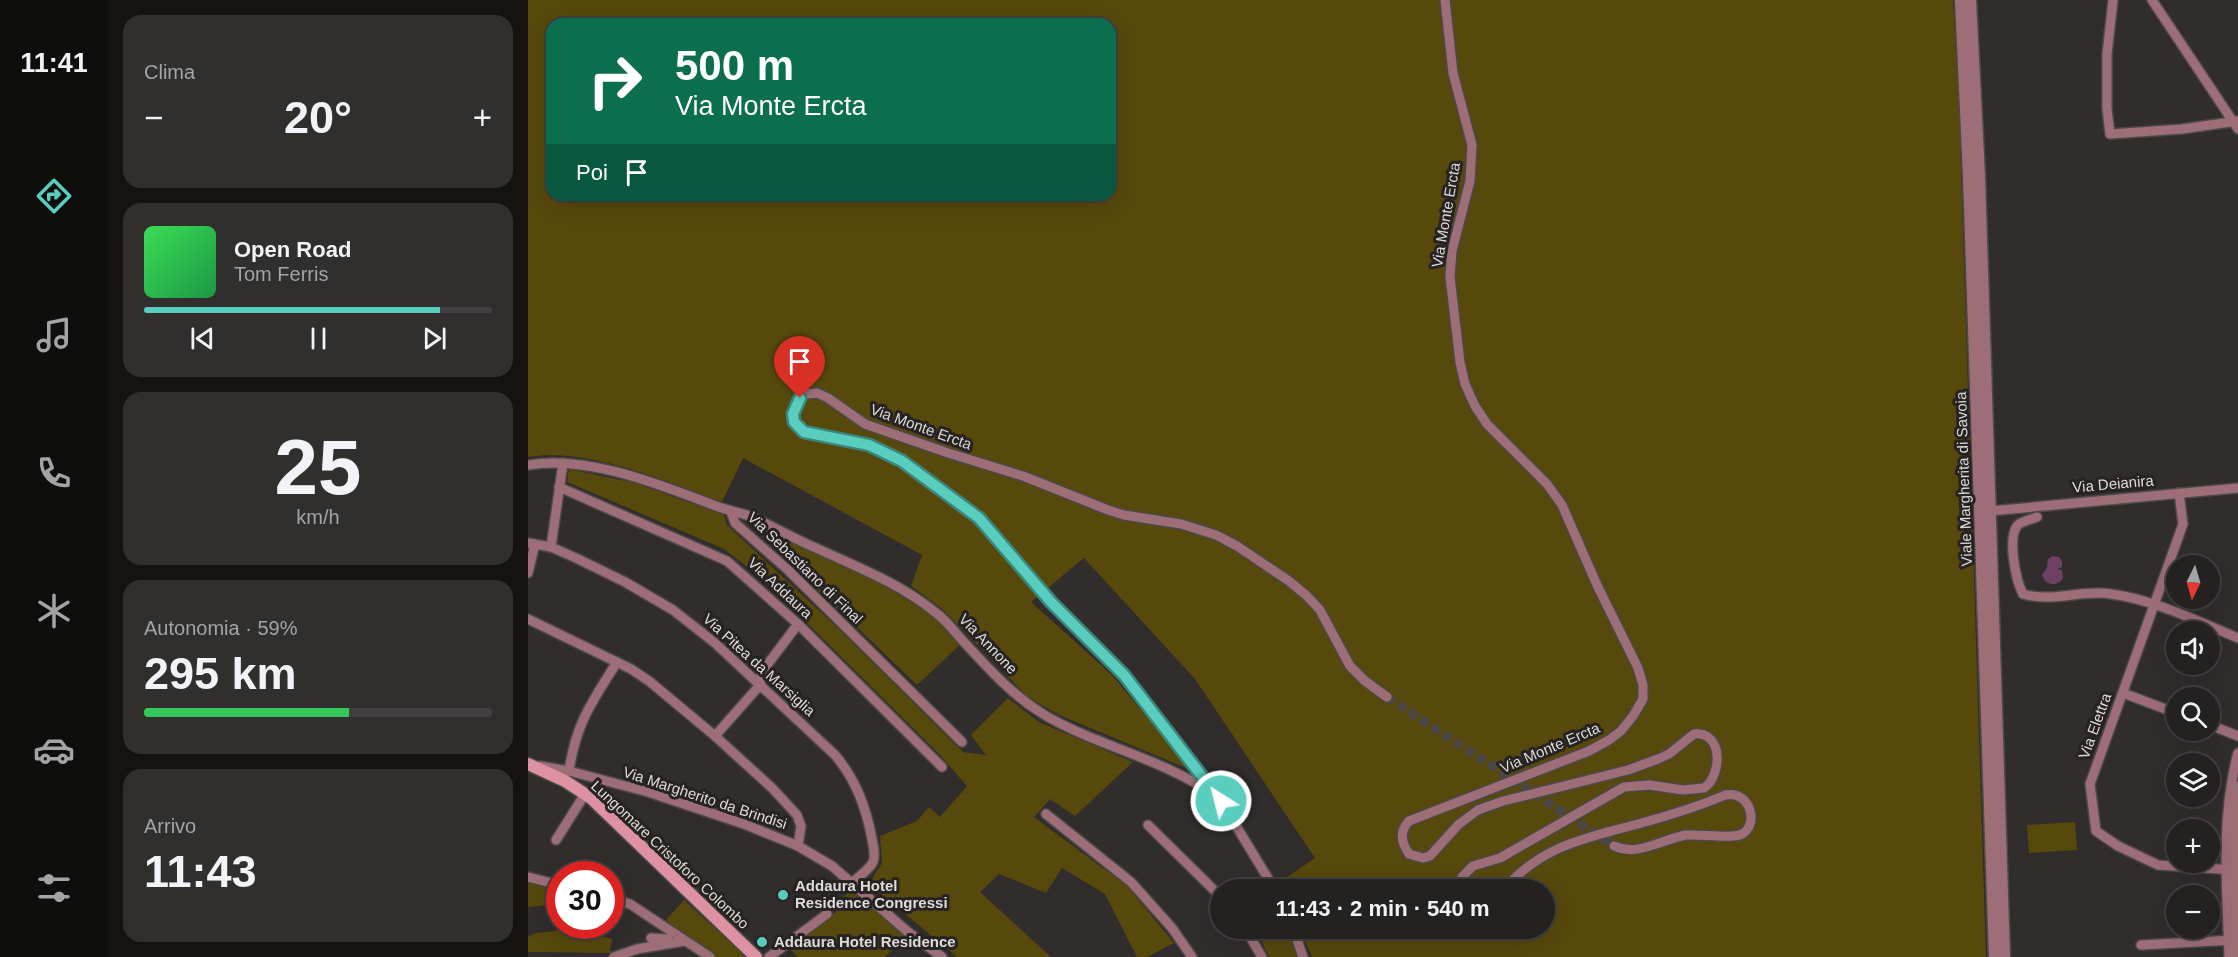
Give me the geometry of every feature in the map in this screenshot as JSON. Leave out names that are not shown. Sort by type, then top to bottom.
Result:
[{"type":"main road","name":"Lungomare Cristoforo Colombo","points":[[529,765],[565,781],[585,794],[756,957]]},
{"type":"street","name":"Via Monte Ercta","points":[[1445,0],[1453,74],[1472,145],[1470,181],[1452,251],[1450,277],[1460,362],[1465,384],[1474,406],[1487,424],[1547,484],[1562,505],[1597,585],[1638,668],[1644,692],[1633,716],[1621,731],[1609,740],[1589,751],[1409,821],[1404,826],[1402,841],[1409,854],[1423,858],[1431,856],[1459,824],[1478,810],[1503,801],[1628,770],[1669,754],[1694,734],[1704,735],[1711,741],[1716,751],[1718,768],[1712,782],[1704,789],[1649,785],[1624,787],[1500,858],[1473,866],[1462,879]]},
{"type":"street","name":"Viale Margherita di Savoia","points":[[1961,0],[1970,176],[1995,957]]},
{"type":"street","name":"Viale Margherita di Savoia","points":[[1970,0],[1979,176],[2004,957]]},
{"type":"street","points":[[2113,0],[2107,54],[2107,109],[2110,134],[2236,124],[2152,0]]},
{"type":"street","name":"Via Monte Ercta","points":[[1268,879],[1221,801],[1124,675],[1051,602],[979,518],[902,461],[869,445],[804,432],[794,422],[793,414],[800,398],[806,394],[817,393],[865,424],[1032,480],[1108,510],[1181,524],[1216,535],[1237,546],[1307,596],[1324,617],[1350,666],[1365,681],[1387,697]]},
{"type":"street","name":"Via Sebastiano di Final","points":[[528,465],[546,462],[577,464],[641,479],[731,512],[735,523],[787,568],[962,742]]},
{"type":"street","points":[[551,547],[563,463]]},
{"type":"street","name":"Via Addaura","points":[[560,487],[727,561],[798,624],[942,768]]},
{"type":"street","name":"Via Deianira","points":[[1990,511],[2238,488]]},
{"type":"street","name":"Via Elettra","points":[[2179,493],[2183,524],[2090,784],[2096,831],[2118,846],[2158,865],[2231,870]]},
{"type":"street","name":"Via Annone","points":[[731,512],[752,517],[897,586],[938,613],[1000,681],[1027,704],[1046,716],[1180,774],[1221,801]]},
{"type":"street","points":[[2037,517],[2019,525],[2013,534],[2018,584],[2023,594],[2038,598],[2109,593],[2154,604],[2238,638]]},
{"type":"street","points":[[528,573],[532,544]]},
{"type":"street","name":"Via Pitea da Marsiglia","points":[[532,544],[551,547],[625,582],[673,610],[715,643],[835,755],[847,769],[854,783],[867,816],[874,854],[873,862],[853,882]]},
{"type":"street","points":[[528,619],[617,662],[649,681],[715,735],[798,815],[801,826],[798,846]]},
{"type":"street","points":[[715,735],[760,685],[761,673],[798,624]]},
{"type":"street","points":[[569,771],[575,735],[581,720],[617,662]]},
{"type":"street","points":[[2123,693],[2166,709]]},
{"type":"street","points":[[2220,729],[2238,736]]},
{"type":"street","points":[[2237,957],[2232,940],[2229,798],[2238,753]]},
{"type":"street","name":"Via Margherito da Brindisi","points":[[529,765],[569,771],[701,809],[798,846],[832,866],[853,882],[908,932],[942,957]]},
{"type":"street","points":[[2229,957],[2237,910],[2231,870],[2238,786]]},
{"type":"street","points":[[556,840],[585,794]]},
{"type":"street","points":[[1514,879],[1536,860],[1571,842],[1641,823],[1725,795],[1742,796],[1749,807],[1749,827],[1738,836],[1693,834],[1674,837],[1636,850],[1614,846]]},
{"type":"street","points":[[1046,814],[1131,882],[1172,928],[1192,957]]},
{"type":"street","points":[[1148,825],[1210,886]]},
{"type":"street","points":[[528,877],[546,882]]},
{"type":"street","points":[[624,902],[710,957]]},
{"type":"street","points":[[769,957],[827,914]]},
{"type":"street","points":[[651,938],[685,941]]},
{"type":"street","points":[[1251,939],[1262,957]]},
{"type":"street","points":[[1297,939],[1303,957]]},
{"type":"street","points":[[2141,945],[2232,940]]},
{"type":"street","points":[[614,957],[637,949],[685,941]]},
{"type":"shaded area","points":[[528,0],[1953,0],[1959,105],[1986,957],[1312,957],[1304,939],[1555,939],[1555,879],[1284,879],[1315,858],[1195,679],[1084,558],[1031,602],[1112,675],[1191,770],[1059,715],[1028,697],[941,608],[911,586],[922,555],[743,458],[722,502],[626,468],[576,457],[551,455],[528,457]]},
{"type":"shaded area","points":[[569,469],[635,483],[724,515],[727,525],[841,631],[963,752],[986,755],[971,735],[1008,698],[1039,722],[1133,762],[1075,816],[1050,799],[1034,817],[1127,886],[1174,943],[1147,957],[1137,957],[1105,894],[1062,868],[1046,893],[999,874],[980,892],[1051,957],[957,957],[869,884],[882,863],[880,836],[917,821],[929,807],[940,817],[967,786],[939,754],[761,577],[724,549],[567,482]]},
{"type":"shaded area","points":[[747,522],[875,579],[931,615],[961,644],[917,685]]},
{"type":"shaded area","points":[[2052,556],[2059,557],[2062,561],[2062,567],[2057,569],[2062,570],[2063,578],[2055,584],[2045,581],[2042,575],[2047,568],[2048,559]]},
{"type":"shaded area","points":[[2075,822],[2077,850],[2029,853],[2027,825]]},
{"type":"shaded area","points":[[528,883],[546,888],[546,905],[528,907]]},
{"type":"shaded area","points":[[852,890],[906,935],[885,957],[798,957],[790,949],[837,911],[834,904]]},
{"type":"shaded area","points":[[684,900],[747,957],[716,957],[690,937],[669,926],[667,919]]},
{"type":"shaded area","points":[[546,932],[546,939],[612,939],[610,950],[612,953],[528,952],[528,937]]},
{"type":"shaded area","points":[[1269,939],[1293,939],[1300,957],[1269,957],[1262,942]]},
{"type":"tunnel","points":[[1387,697],[1614,846]]},
{"type":"place","name":"Addaura Hotel Residence Congressi","points":[[783,895]]},
{"type":"place","name":"Addaura Hotel Residence","points":[[762,942]]},
{"type":"route","points":[[800,398],[793,414],[794,422],[804,432],[869,445],[902,461],[979,518],[1051,602],[1124,675],[1221,801]]}]
